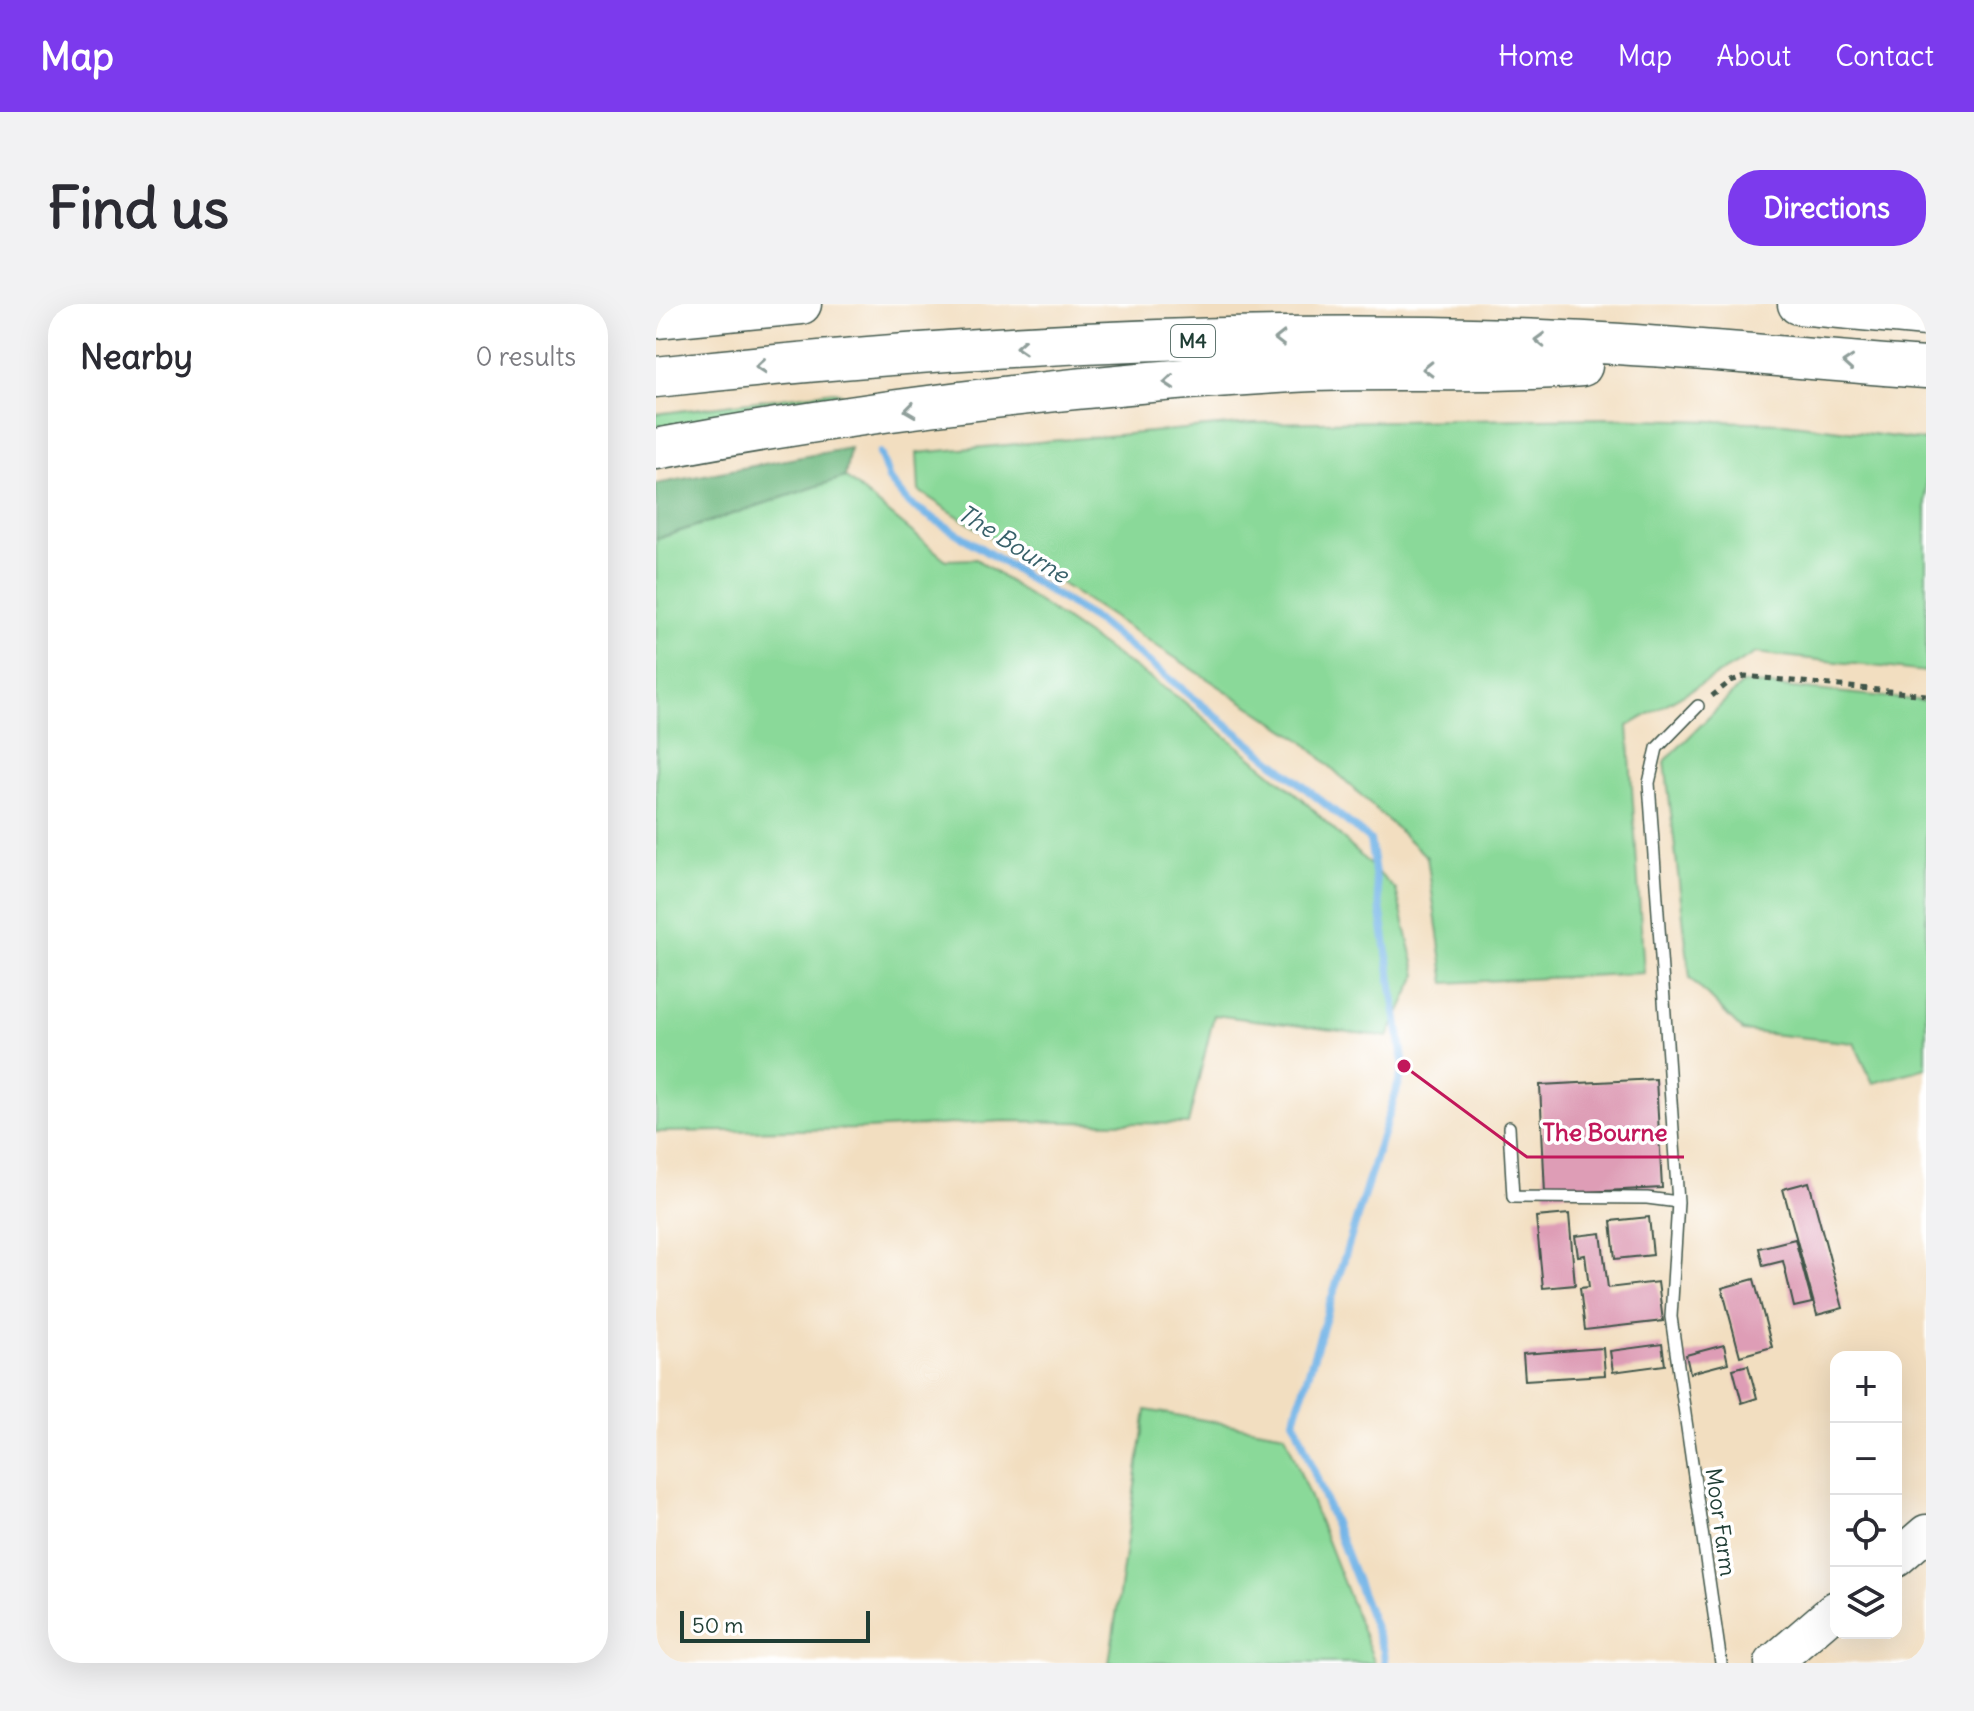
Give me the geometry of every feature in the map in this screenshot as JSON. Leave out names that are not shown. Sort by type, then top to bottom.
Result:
[{"type":"highway","points":[[656,318],[801,304]]},
{"type":"highway","points":[[1798,304],[1926,316]]},
{"type":"highway","name":"M4","points":[[656,377],[950,350],[1173,341],[1508,339],[1620,343],[1926,368]]},
{"type":"highway","name":"M4","points":[[656,449],[992,399],[1200,379],[1326,371],[1566,367],[1730,354]]},
{"type":"main road","points":[[1902,1554],[1926,1533]]},
{"type":"main road","points":[[1773,1663],[1830,1614]]},
{"type":"lane","name":"Moor Farm","points":[[1698,706],[1657,748],[1649,783],[1678,1202],[1671,1317],[1721,1663]]},
{"type":"lane","points":[[1509,1127],[1513,1197],[1647,1198],[1678,1202]]},
{"type":"path","points":[[1698,706],[1731,681],[1745,676],[1926,695]]},
{"type":"green space","points":[[834,391],[845,396],[656,427],[656,414]]},
{"type":"green space","points":[[1606,418],[1785,423],[1926,441],[1926,672],[1756,653],[1628,726],[1644,973],[1445,983],[1427,857],[1303,741],[919,491],[917,453],[1252,423]]},
{"type":"green space","points":[[850,448],[845,477],[656,539],[656,484]]},
{"type":"green space","points":[[845,477],[946,560],[976,559],[1182,700],[1301,798],[1396,890],[1417,975],[1388,1037],[1214,1015],[1188,1124],[1005,1121],[867,1129],[656,1132],[656,539]]},
{"type":"green space","points":[[1743,683],[1926,701],[1926,1068],[1873,1083],[1854,1043],[1743,1031],[1690,978],[1665,761]]},
{"type":"green space","points":[[1146,1410],[1285,1434],[1375,1663],[1109,1663]]},
{"type":"building","points":[[1656,1079],[1662,1188],[1545,1194],[1540,1085]]},
{"type":"building","points":[[1809,1182],[1843,1308],[1817,1315],[1783,1189]]},
{"type":"building","points":[[1569,1214],[1575,1285],[1543,1288],[1536,1217]]},
{"type":"building","points":[[1649,1217],[1653,1255],[1615,1259],[1611,1221]]},
{"type":"building","points":[[1601,1233],[1608,1288],[1658,1282],[1663,1321],[1585,1330],[1580,1288],[1589,1287],[1585,1255],[1578,1256],[1575,1236]]},
{"type":"building","points":[[1795,1239],[1812,1303],[1794,1307],[1783,1261],[1763,1266],[1759,1248]]},
{"type":"building","points":[[1754,1279],[1772,1347],[1740,1356],[1722,1288]]},
{"type":"building","points":[[1662,1344],[1665,1365],[1613,1372],[1610,1351]]},
{"type":"building","points":[[1724,1345],[1728,1363],[1690,1373],[1686,1355]]},
{"type":"building","points":[[1603,1348],[1605,1375],[1525,1380],[1523,1354]]},
{"type":"building","points":[[1748,1365],[1757,1398],[1742,1403],[1733,1369]]},
{"type":"waterway","name":"The Bourne","points":[[880,453],[889,479],[910,504],[1099,622],[1370,840],[1404,1066],[1294,1420],[1384,1651],[1385,1663]]},
{"type":"place","name":"The Bourne","points":[[1404,1066]]}]
